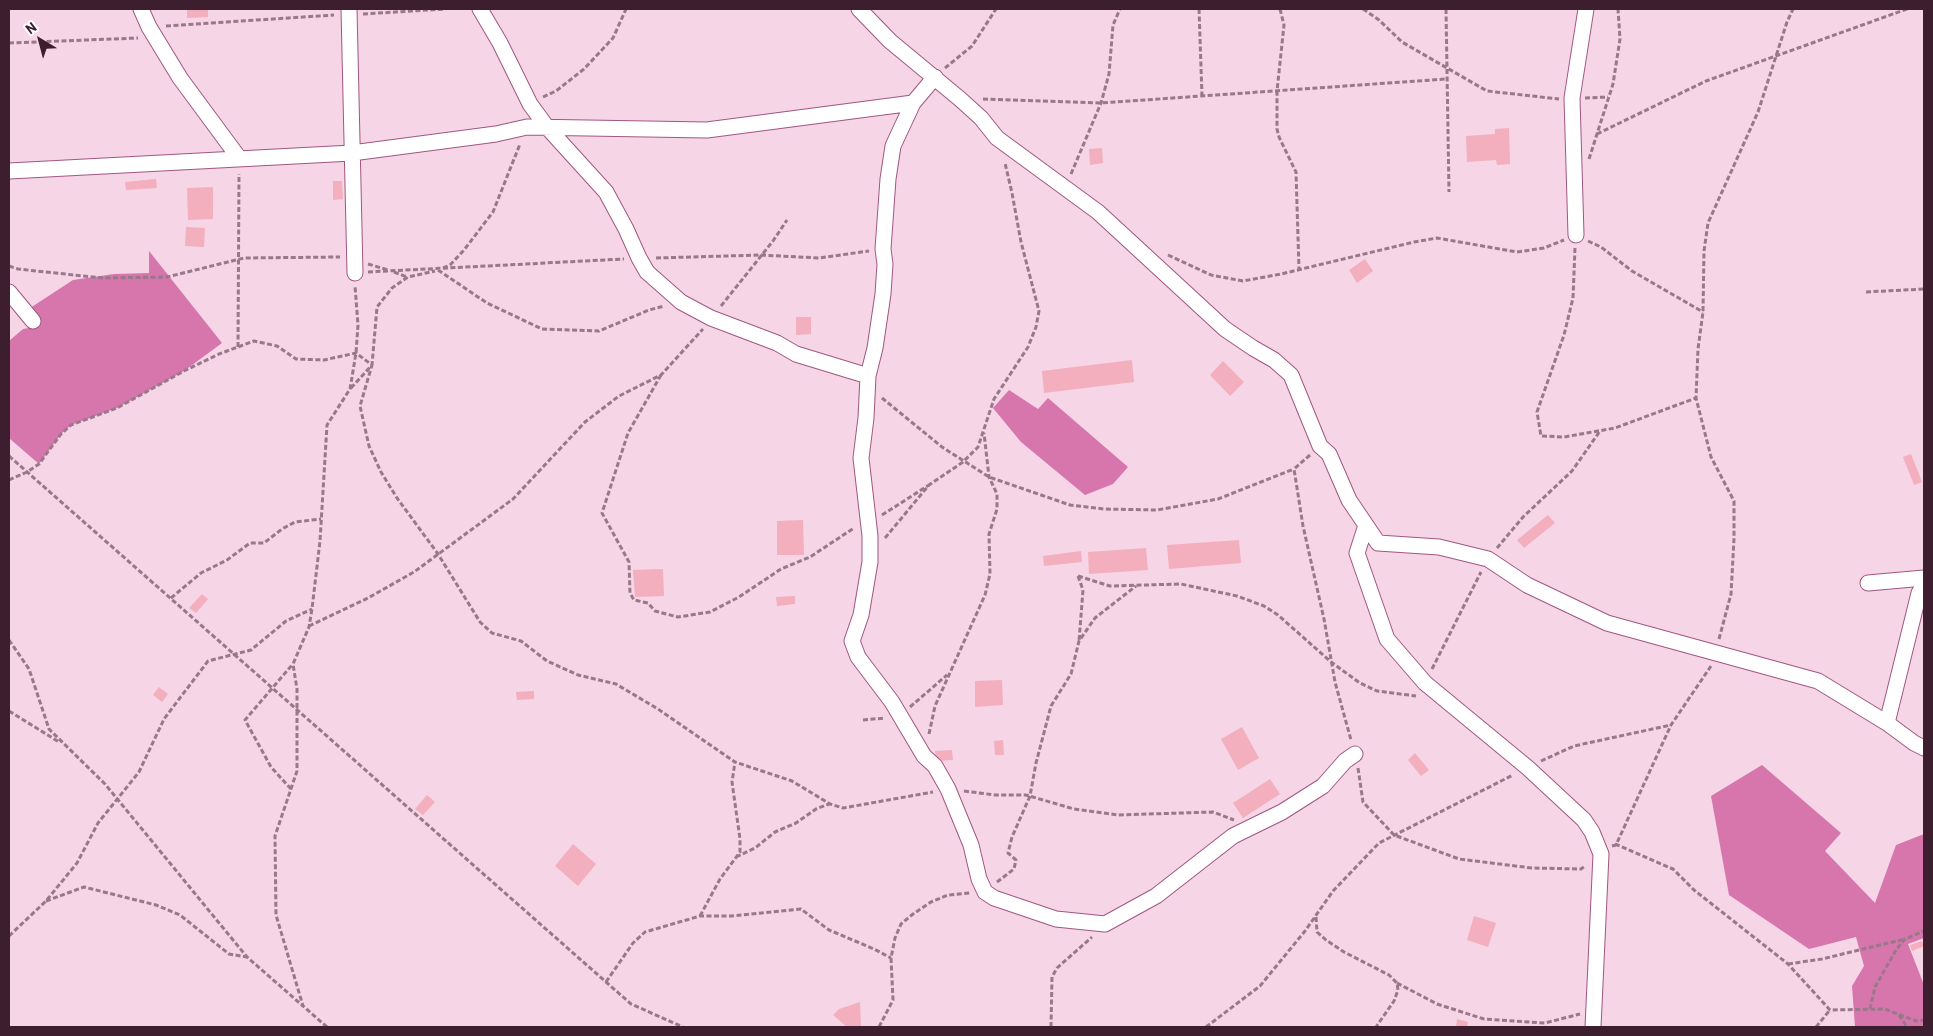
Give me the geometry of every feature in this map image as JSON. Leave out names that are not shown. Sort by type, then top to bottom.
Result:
[{"type":"street","points":[[141,9],[152,33],[180,78],[239,158]]},
{"type":"street","points":[[480,9],[497,37],[530,104],[546,126],[606,192],[647,272],[680,302],[711,318],[777,343],[796,354],[868,376]]},
{"type":"street","points":[[859,9],[890,41],[981,118],[997,138],[1098,212],[1225,329],[1252,348],[1274,360],[1290,375],[1320,446],[1329,454],[1349,500],[1378,543],[1439,547],[1488,559],[1527,585],[1607,623],[1818,681],[1924,748]]},
{"type":"street","points":[[1576,235],[1572,98],[1586,9]]},
{"type":"street","points":[[349,12],[355,267]]},
{"type":"street","points":[[934,77],[913,103],[893,146],[888,179],[883,248],[885,264],[875,348],[868,376],[866,418],[861,458],[870,536],[870,562],[860,615],[852,640],[858,657],[892,702],[924,756],[935,766],[948,789],[971,845],[979,880],[985,892],[994,898],[1056,919],[1105,924],[1156,896],[1233,836],[1250,826],[1282,812],[1323,786],[1345,760],[1355,754]]},
{"type":"street","points":[[9,171],[352,153],[496,134],[527,126],[707,130],[913,103]]},
{"type":"street","points":[[9,292],[33,321]]},
{"type":"street","points":[[1366,525],[1357,553],[1387,639],[1425,683],[1528,768],[1584,820],[1592,832],[1601,854],[1593,1027]]},
{"type":"street","points":[[1868,583],[1924,578]]},
{"type":"street","points":[[1887,723],[1919,593],[1924,585]]},
{"type":"path","points":[[9,43],[152,33],[349,12],[445,9]]},
{"type":"path","points":[[530,104],[556,91],[584,69],[613,38],[626,9]]},
{"type":"path","points":[[934,77],[972,46],[996,9]]},
{"type":"path","points":[[1065,187],[1102,103],[1109,74],[1114,25],[1120,9]]},
{"type":"path","points":[[1199,9],[1202,96]]},
{"type":"path","points":[[1280,9],[1284,25],[1277,91],[1277,128],[1279,138],[1296,172],[1300,269]]},
{"type":"path","points":[[1363,9],[1379,20],[1402,42],[1487,91],[1559,99],[1608,97]]},
{"type":"path","points":[[1446,9],[1449,192]]},
{"type":"path","points":[[1588,162],[1608,97],[1620,39],[1618,9]]},
{"type":"path","points":[[1294,469],[1303,526],[1335,682],[1355,754],[1363,802],[1394,835],[1459,858],[1532,868],[1581,869],[1616,844],[1672,724],[1712,665],[1731,594],[1734,501],[1712,457],[1696,398],[1698,349],[1704,312],[1704,251],[1708,223],[1758,112],[1793,9]]},
{"type":"path","points":[[1596,134],[1706,81],[1907,9]]},
{"type":"path","points":[[960,99],[1102,103],[1446,80]]},
{"type":"path","points":[[527,126],[493,212],[464,250],[450,265],[440,270],[408,277],[392,288],[377,307],[372,365],[360,406],[369,446],[381,472],[397,498],[438,554],[480,622],[492,633],[521,641],[547,660],[578,675],[616,684],[658,709],[735,762],[792,781],[830,804],[843,808],[948,789],[995,795],[1030,796],[1074,809],[1118,815],[1213,812],[1250,826]]},
{"type":"path","points":[[787,220],[699,335],[661,375],[628,433],[602,513],[629,562],[630,593],[634,600],[648,603],[655,611],[678,617],[710,612],[739,597],[781,570],[810,557],[849,531],[890,511],[963,462],[978,447],[994,399],[1028,347],[1036,327],[1039,311],[1021,242],[1009,176],[997,138]]},
{"type":"path","points":[[238,347],[239,158]]},
{"type":"path","points":[[1161,252],[1211,275],[1243,281],[1437,238],[1517,252],[1544,248],[1576,235],[1601,247],[1632,271],[1704,312]]},
{"type":"path","points":[[1576,235],[1573,298],[1564,335],[1538,412],[1541,436],[1564,437],[1615,428],[1696,398]]},
{"type":"path","points":[[355,267],[391,271],[440,270],[639,258],[761,255],[819,258],[883,248]]},
{"type":"path","points":[[9,266],[18,269],[102,278],[167,278],[238,259],[347,257],[355,267],[358,325],[356,354],[350,389]]},
{"type":"path","points":[[355,267],[391,271],[408,277]]},
{"type":"path","points":[[440,270],[487,303],[542,329],[599,331],[649,310],[680,302]]},
{"type":"path","points":[[1866,292],[1924,289]]},
{"type":"path","points":[[9,480],[28,472],[39,464],[61,434],[71,425],[117,408],[184,370],[254,341],[277,346],[296,359],[324,360],[356,354],[372,365]]},
{"type":"path","points":[[291,789],[271,767],[245,720],[293,664],[309,627],[321,519],[326,425],[350,389],[372,365]]},
{"type":"path","points":[[309,627],[414,572],[513,499],[586,422],[619,396],[661,375]]},
{"type":"path","points":[[868,376],[876,393],[963,462],[989,477],[1070,505],[1104,509],[1157,510],[1218,499],[1294,469],[1320,446]]},
{"type":"path","points":[[924,756],[935,706],[984,595],[990,574],[988,534],[997,509],[997,494],[989,477],[984,432]]},
{"type":"path","points":[[9,456],[631,1004],[683,1027]]},
{"type":"path","points":[[870,562],[885,538],[928,485]]},
{"type":"path","points":[[171,598],[201,573],[227,560],[250,543],[264,543],[295,522],[321,519]]},
{"type":"path","points":[[879,1027],[893,1000],[890,958],[901,924],[912,914],[931,902],[948,895],[985,892],[1014,869],[1016,860],[1008,853],[1012,837],[1030,796],[1036,763],[1051,706],[1071,674],[1079,641],[1082,590],[1078,576],[1110,586],[1181,584],[1237,596],[1264,606],[1278,615],[1331,662],[1360,683],[1377,691],[1443,699]]},
{"type":"path","points":[[1079,641],[1095,618],[1136,586]]},
{"type":"path","points":[[9,936],[46,901],[77,863],[98,823],[138,772],[164,719],[208,661],[252,650],[286,620],[312,609]]},
{"type":"path","points":[[9,640],[29,669],[49,729],[105,784],[247,957],[327,1027]]},
{"type":"path","points":[[293,664],[297,689],[297,771],[275,836],[276,914],[303,1006]]},
{"type":"path","points":[[9,711],[64,744]]},
{"type":"path","points":[[1206,1027],[1260,986],[1316,916],[1333,891],[1379,844],[1574,746],[1621,737],[1672,724]]},
{"type":"path","points":[[700,916],[720,879],[740,852],[732,782],[735,762]]},
{"type":"path","points":[[736,858],[816,809],[830,804]]},
{"type":"path","points":[[1592,832],[1673,869],[1694,890],[1788,964],[1830,1010],[1885,1009],[1916,1021],[1924,1020]]},
{"type":"path","points":[[46,901],[84,887],[156,905],[180,915],[229,954],[247,957]]},
{"type":"path","points":[[606,982],[644,932],[700,916],[732,916],[801,909],[829,930],[874,949],[890,958]]},
{"type":"path","points":[[1316,916],[1317,932],[1326,940],[1344,952],[1389,975],[1397,983],[1437,1004],[1484,1019],[1545,1023],[1593,1010]]},
{"type":"path","points":[[1051,1027],[1052,977],[1057,968],[1105,924]]},
{"type":"path","points":[[1788,964],[1822,959],[1905,939],[1924,931]]},
{"type":"path","points":[[1870,1009],[1875,987],[1896,950],[1905,939]]},
{"type":"path","points":[[1376,1027],[1396,996],[1398,990],[1397,983]]},
{"type":"path","points":[[1816,1027],[1830,1010]]},
{"type":"path","points":[[1899,1014],[1907,1027]]},
{"type":"shaded area","points":[[149,251],[222,343],[184,371],[117,408],[71,425],[61,434],[39,464],[9,438],[9,341],[23,329],[39,326],[27,310],[73,280],[114,274],[149,273]]},
{"type":"shaded area","points":[[1009,390],[1038,409],[1048,398],[1128,467],[1113,484],[1085,495],[1021,442],[993,408]]},
{"type":"shaded area","points":[[1762,765],[1841,833],[1825,851],[1875,903],[1896,845],[1924,834],[1924,938],[1908,944],[1924,985],[1924,1027],[1855,1027],[1852,986],[1864,966],[1856,937],[1809,949],[1729,895],[1711,796]]},
{"type":"building","points":[[187,9],[208,9],[208,17],[187,18]]},
{"type":"building","points":[[1509,128],[1510,164],[1497,165],[1496,160],[1467,162],[1466,136],[1495,134],[1495,129]]},
{"type":"building","points":[[1102,148],[1103,163],[1090,165],[1089,149]]},
{"type":"building","points":[[156,179],[157,188],[126,190],[125,182]]},
{"type":"building","points":[[333,181],[342,181],[343,199],[333,200]]},
{"type":"building","points":[[213,187],[213,219],[188,220],[187,188]]},
{"type":"building","points":[[186,227],[205,228],[204,247],[185,246]]},
{"type":"building","points":[[1365,259],[1373,271],[1357,283],[1349,270]]},
{"type":"building","points":[[796,317],[811,317],[811,334],[796,335]]},
{"type":"building","points":[[1132,360],[1134,382],[1044,393],[1042,371]]},
{"type":"building","points":[[1223,361],[1244,382],[1230,396],[1210,375]]},
{"type":"building","points":[[1911,454],[1922,482],[1914,485],[1903,457]]},
{"type":"building","points":[[1548,515],[1555,523],[1524,548],[1517,540]]},
{"type":"building","points":[[803,520],[804,555],[777,555],[777,521]]},
{"type":"building","points":[[1239,540],[1241,563],[1169,569],[1167,545]]},
{"type":"building","points":[[1146,548],[1148,570],[1089,574],[1088,552]]},
{"type":"building","points":[[1081,551],[1082,562],[1044,566],[1043,556]]},
{"type":"building","points":[[663,569],[664,596],[635,597],[633,570]]},
{"type":"building","points":[[202,594],[208,599],[196,613],[189,608]]},
{"type":"building","points":[[795,596],[795,604],[777,606],[776,597]]},
{"type":"building","points":[[1002,680],[1003,705],[975,707],[975,681]]},
{"type":"building","points":[[159,687],[168,694],[162,702],[153,695]]},
{"type":"building","points":[[534,691],[534,699],[517,700],[516,692]]},
{"type":"building","points":[[1242,727],[1259,758],[1238,770],[1221,739]]},
{"type":"building","points":[[1003,740],[1004,755],[995,755],[994,741]]},
{"type":"building","points":[[952,750],[953,760],[936,761],[935,751]]},
{"type":"building","points":[[1415,753],[1429,770],[1421,776],[1408,760]]},
{"type":"building","points":[[1270,779],[1280,794],[1243,818],[1233,803]]},
{"type":"building","points":[[427,795],[435,802],[423,815],[415,809]]},
{"type":"building","points":[[573,844],[596,864],[578,886],[555,866]]},
{"type":"building","points":[[1474,916],[1496,923],[1488,947],[1467,940]]},
{"type":"building","points":[[1922,941],[1924,946],[1912,951],[1910,945]]},
{"type":"building","points":[[860,1002],[861,1027],[847,1027],[833,1015],[839,1009]]},
{"type":"building","points":[[1457,1019],[1468,1022],[1467,1027],[1456,1027]]}]
